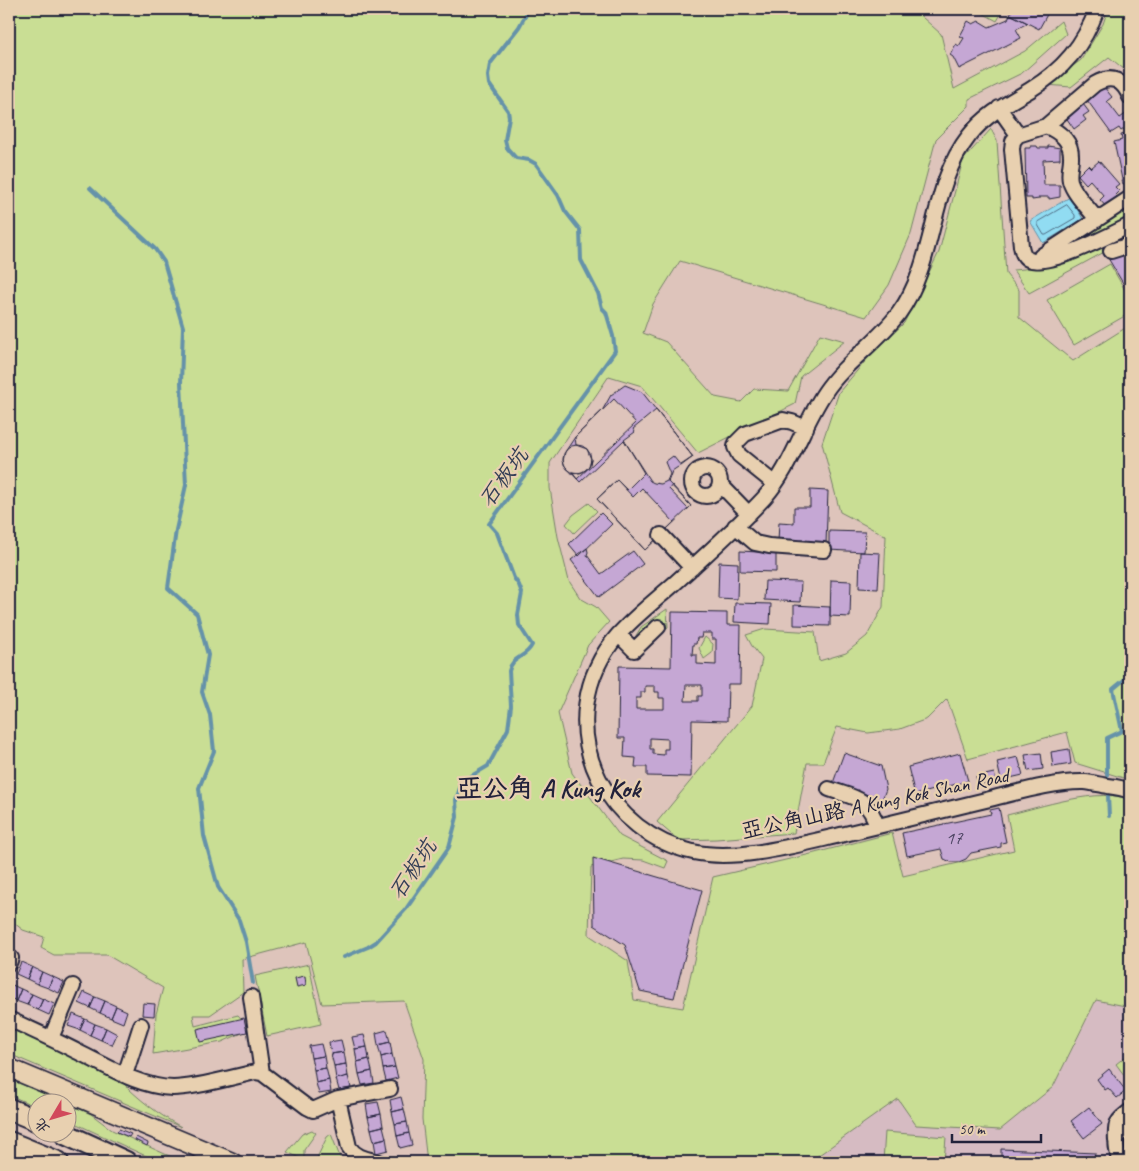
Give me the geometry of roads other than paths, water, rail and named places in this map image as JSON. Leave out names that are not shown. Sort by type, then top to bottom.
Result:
[{"type":"highway","points":[[9,1109],[28,1117]]},
{"type":"highway","points":[[78,1140],[126,1162]]},
{"type":"highway","points":[[9,1142],[54,1161]]},
{"type":"main road","points":[[9,1068],[232,1162]]},
{"type":"street","name":"亞公角山路 A Kung Kok Shan Road","points":[[1097,9],[1083,41],[1064,65],[1040,84],[999,108],[970,134],[954,160],[941,196],[921,270],[905,304],[887,327],[832,382],[819,401],[792,456],[775,484],[749,514],[619,635],[606,650],[591,683],[586,704],[585,728],[594,767],[617,807],[649,835],[669,845],[693,852],[720,855],[747,853],[810,842],[1037,788],[1082,782],[1124,788],[1130,791]]},
{"type":"street","points":[[1130,97],[1125,87],[1118,81],[1102,80],[1046,126],[1018,135],[1013,142],[1012,149],[1021,246],[1027,259],[1034,261],[1067,255],[1130,225]]},
{"type":"street","points":[[999,108],[1018,135]]},
{"type":"street","points":[[1046,126],[1064,137],[1069,146],[1071,184],[1098,220]]},
{"type":"street","points":[[1034,261],[1130,198]]},
{"type":"street","points":[[1111,251],[1130,244]]},
{"type":"street","points":[[775,484],[739,455],[735,447],[736,443],[745,434],[783,420],[806,428]]},
{"type":"street","points":[[720,484],[749,514]]},
{"type":"street","points":[[735,526],[755,543],[769,546],[824,550]]},
{"type":"street","points":[[661,535],[692,568]]},
{"type":"street","points":[[619,635],[634,650],[658,627]]},
{"type":"street","points":[[829,789],[862,801],[874,814],[877,826]]},
{"type":"street","points":[[51,1038],[73,986]]},
{"type":"street","points":[[251,997],[262,1073]]},
{"type":"street","points":[[9,1019],[125,1075],[150,1084],[173,1088],[256,1072],[262,1073],[313,1110],[338,1099],[390,1088]]},
{"type":"street","points":[[125,1075],[141,1025]]},
{"type":"street","points":[[338,1099],[349,1147],[353,1154],[379,1162]]},
{"type":"street","points":[[1119,1162],[1115,1128],[1124,1123],[1130,1111]]},
{"type":"water","points":[[1070,197],[1083,219],[1043,243],[1030,221]]},
{"type":"waterway","name":"石板坑","points":[[344,957],[376,942],[406,909],[449,847],[457,817],[456,800],[460,788],[468,778],[488,766],[508,729],[511,706],[509,671],[513,662],[532,645],[519,625],[518,615],[522,593],[514,578],[497,533],[489,524],[615,351],[606,312],[602,308],[598,293],[581,260],[580,230],[565,211],[558,195],[536,164],[529,160],[516,158],[507,148],[505,140],[509,117],[508,111],[489,84],[490,64],[519,27],[529,9]]},
{"type":"waterway","points":[[90,188],[155,249],[164,262],[183,327],[181,383],[186,485],[176,530],[168,588],[197,614],[208,655],[202,692],[210,715],[214,751],[199,788],[204,836],[218,887],[239,920],[246,942],[253,983]]},
{"type":"waterway","points":[[1107,775],[1107,738],[1122,731],[1113,689],[1130,675]]},
{"type":"waterway","points":[[1108,796],[1109,816]]},
{"type":"district","name":"亞公角 A Kung Kok","points":[[548,788]]}]
